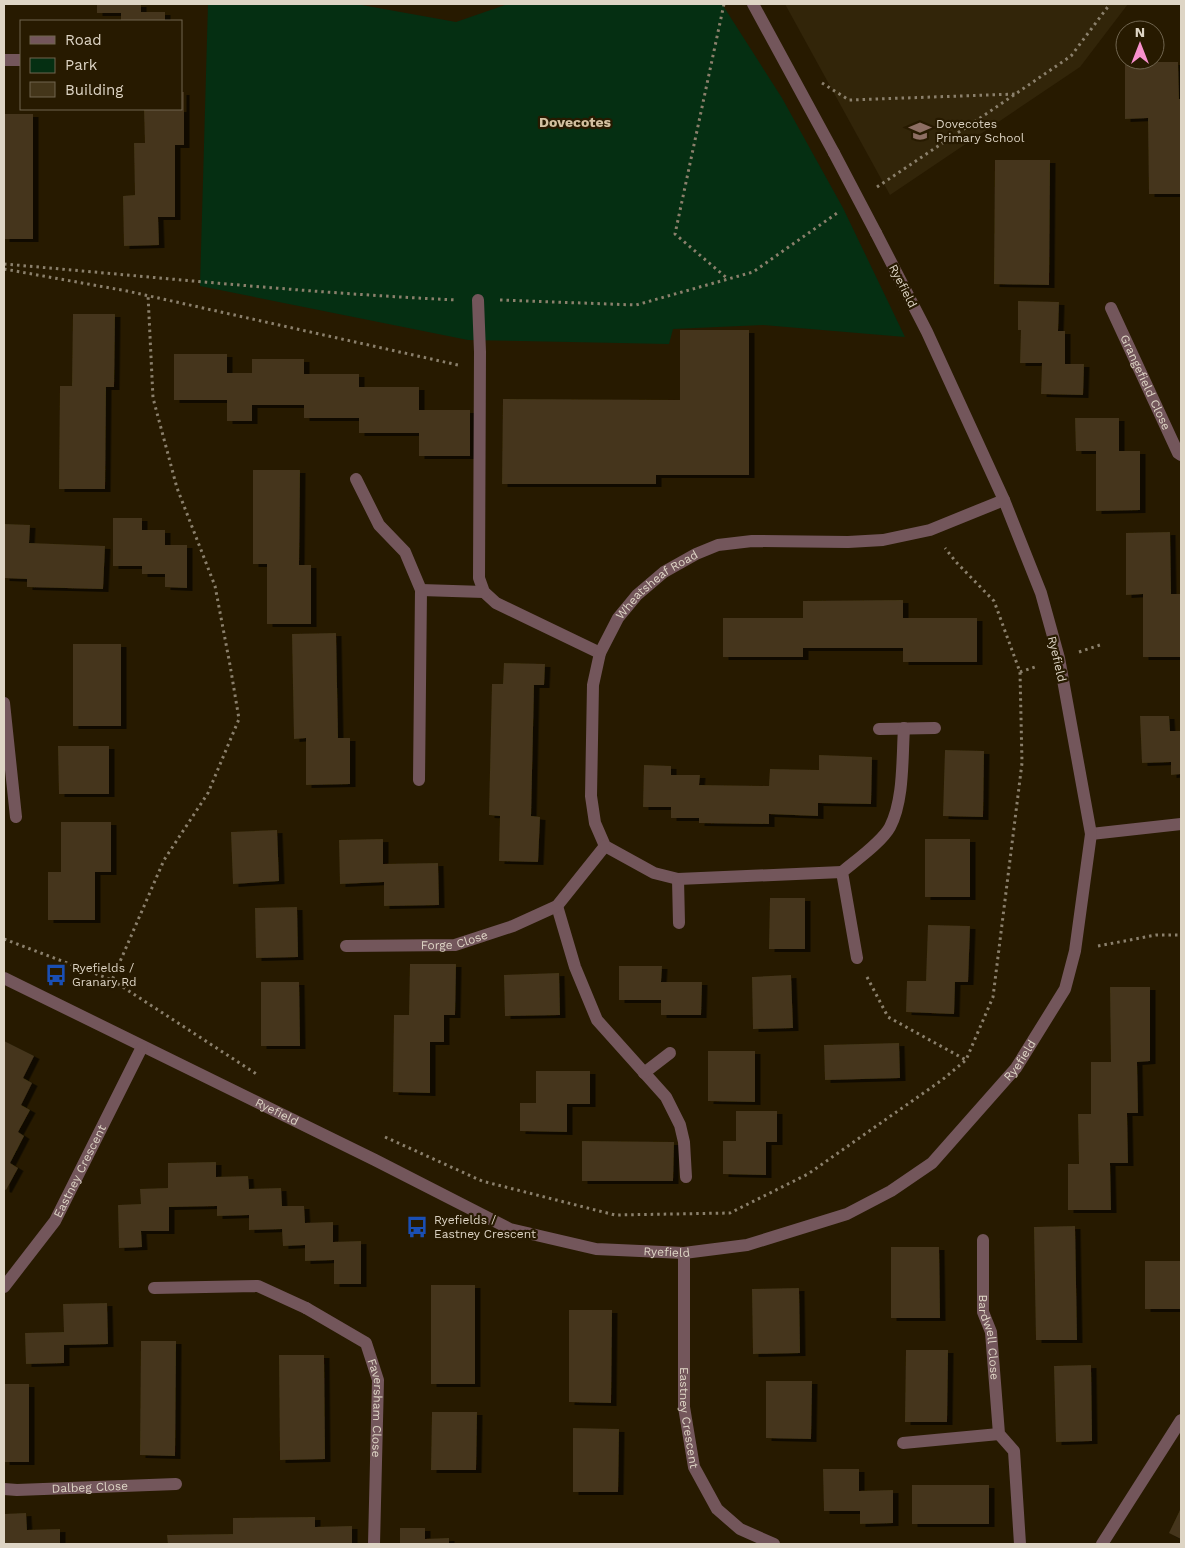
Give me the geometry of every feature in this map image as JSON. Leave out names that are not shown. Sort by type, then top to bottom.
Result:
[{"type":"street","name":"Ryefield","points":[[4,978],[375,1160],[510,1229],[596,1250],[684,1253],[747,1245],[847,1214],[891,1191],[932,1163],[1016,1068],[1065,989],[1075,951],[1090,834],[1059,658],[1041,593],[1004,500],[927,332],[834,153],[753,4]]},
{"type":"street","points":[[4,60],[20,60]]},
{"type":"street","points":[[478,300],[480,370],[479,578],[484,592],[496,603],[600,653]]},
{"type":"street","name":"Grangefield Close","points":[[1111,308],[1178,453],[1181,455]]},
{"type":"street","points":[[356,478],[378,525],[405,552],[421,590],[419,780]]},
{"type":"street","name":"Wheatsheaf Road","points":[[604,846],[595,823],[591,796],[594,685],[600,653],[618,618],[637,595],[664,572],[696,554],[718,545],[752,541],[848,542],[883,540],[930,530],[1004,500]]},
{"type":"street","points":[[421,590],[484,592]]},
{"type":"street","points":[[4,703],[16,817]]},
{"type":"street","points":[[604,846],[654,873],[678,879],[842,872],[869,850],[889,828],[899,802],[904,728]]},
{"type":"street","points":[[879,729],[935,728]]},
{"type":"street","points":[[1090,834],[1181,824]]},
{"type":"street","name":"Forge Close","points":[[346,946],[455,945],[513,926],[557,906],[604,846]]},
{"type":"street","points":[[842,872],[857,958]]},
{"type":"street","points":[[678,879],[679,923]]},
{"type":"street","points":[[557,906],[575,968],[597,1020],[666,1097],[680,1125],[684,1142],[686,1177]]},
{"type":"street","name":"Eastney Crescent","points":[[4,1287],[55,1222],[142,1047]]},
{"type":"street","points":[[644,1073],[670,1053]]},
{"type":"street","name":"Bardwell Close","points":[[983,1240],[983,1312],[991,1332],[999,1434]]},
{"type":"street","name":"Eastney Crescent","points":[[684,1253],[684,1407],[694,1467],[717,1509],[740,1529],[774,1544]]},
{"type":"street","name":"Faversham Close","points":[[154,1288],[258,1286],[306,1308],[366,1343],[378,1380],[374,1544]]},
{"type":"street","points":[[1102,1544],[1181,1420]]},
{"type":"street","points":[[903,1443],[999,1434],[1014,1451],[1020,1544]]},
{"type":"street","name":"Dalbeg Close","points":[[4,1489],[176,1484]]},
{"type":"path","points":[[724,4],[675,234],[728,279]]},
{"type":"path","points":[[874,188],[1017,94],[1071,56],[1110,4]]},
{"type":"path","points":[[817,80],[849,100],[1017,94]]},
{"type":"path","points":[[4,264],[227,285],[414,299],[636,305],[752,272],[842,210]]},
{"type":"path","points":[[4,269],[148,296],[480,370]]},
{"type":"path","points":[[112,980],[164,860],[208,793],[239,719],[215,586],[177,488],[153,398],[148,296]]},
{"type":"path","points":[[383,1136],[482,1181],[615,1215],[730,1213],[808,1174],[942,1080],[966,1060],[993,997],[1022,763],[1020,672],[994,601],[956,562],[930,530]]},
{"type":"path","points":[[1075,951],[1156,935],[1181,934]]},
{"type":"path","points":[[4,939],[112,980],[259,1076]]},
{"type":"path","points":[[857,958],[888,1017],[966,1060]]},
{"type":"shaded area","name":"Dovecotes Primary School","points":[[785,4],[1128,4],[1080,67],[890,195]]},
{"type":"green space","points":[[208,4],[356,4],[456,22],[508,4],[722,4],[782,98],[843,208],[905,337],[763,325],[673,329],[669,344],[468,340],[200,286]]},
{"type":"building","points":[[97,4],[141,4],[141,12],[165,12],[165,20],[121,20],[121,13],[97,13]]},
{"type":"building","points":[[1165,62],[1178,62],[1179,99],[1181,99],[1181,194],[1149,194],[1148,118],[1125,119],[1125,70],[1165,70]]},
{"type":"building","points":[[182,92],[184,92],[184,145],[175,145],[175,217],[158,217],[159,245],[124,246],[123,196],[135,195],[134,143],[145,143],[144,110],[182,110]]},
{"type":"building","points":[[4,114],[33,114],[33,239],[4,239]]},
{"type":"building","points":[[995,160],[1050,160],[1049,285],[994,284]]},
{"type":"building","points":[[1018,301],[1059,302],[1058,331],[1065,331],[1065,364],[1084,364],[1083,395],[1041,394],[1042,363],[1020,363],[1021,330],[1018,330]]},
{"type":"building","points":[[73,314],[115,314],[114,387],[106,387],[105,489],[59,489],[60,386],[72,386]]},
{"type":"building","points":[[680,330],[749,330],[749,475],[656,475],[656,484],[502,484],[503,399],[680,400]]},
{"type":"building","points":[[174,354],[227,354],[227,373],[252,373],[252,359],[304,359],[304,374],[359,374],[359,387],[419,387],[419,410],[470,410],[470,456],[419,456],[419,433],[359,433],[359,418],[304,418],[304,405],[252,405],[252,421],[227,421],[227,400],[174,400]]},
{"type":"building","points":[[1075,418],[1119,418],[1119,451],[1140,451],[1140,510],[1096,511],[1096,451],[1076,451]]},
{"type":"building","points":[[253,470],[300,470],[299,565],[311,565],[311,624],[267,624],[267,564],[253,564]]},
{"type":"building","points":[[113,518],[142,518],[142,530],[165,530],[165,545],[187,545],[187,588],[165,587],[165,574],[142,574],[142,566],[113,566]]},
{"type":"building","points":[[4,524],[30,525],[29,543],[105,546],[103,589],[27,587],[27,579],[4,578]]},
{"type":"building","points":[[1170,532],[1171,594],[1181,594],[1181,657],[1143,657],[1143,594],[1126,595],[1126,533]]},
{"type":"building","points":[[903,600],[903,618],[977,618],[977,662],[903,662],[903,648],[803,648],[803,657],[723,657],[723,618],[803,618],[803,601]]},
{"type":"building","points":[[336,633],[338,738],[350,738],[350,784],[306,785],[306,738],[294,739],[292,634]]},
{"type":"building","points":[[73,644],[121,644],[121,726],[73,726]]},
{"type":"building","points":[[504,663],[545,664],[544,685],[534,685],[531,816],[540,817],[538,862],[499,861],[500,816],[489,815],[492,684],[503,684]]},
{"type":"building","points":[[1140,716],[1169,716],[1170,731],[1181,731],[1181,774],[1171,775],[1171,762],[1142,763]]},
{"type":"building","points":[[58,746],[109,746],[109,794],[59,794]]},
{"type":"building","points":[[945,750],[984,751],[983,817],[943,816]]},
{"type":"building","points":[[819,755],[872,757],[871,804],[818,803],[818,816],[769,814],[769,824],[699,823],[699,818],[671,818],[671,807],[643,807],[644,765],[671,766],[671,775],[700,775],[699,785],[769,786],[770,769],[819,770]]},
{"type":"building","points":[[61,822],[111,822],[111,872],[95,872],[95,920],[48,920],[48,872],[61,872]]},
{"type":"building","points":[[277,830],[279,881],[233,884],[231,832]]},
{"type":"building","points":[[383,839],[383,864],[438,863],[439,905],[384,906],[384,882],[340,884],[339,840]]},
{"type":"building","points":[[925,839],[970,839],[970,897],[925,897]]},
{"type":"building","points":[[770,898],[805,898],[805,949],[769,949]]},
{"type":"building","points":[[297,907],[298,957],[256,958],[255,908]]},
{"type":"building","points":[[928,925],[970,926],[968,982],[955,982],[954,1014],[906,1012],[907,981],[926,981]]},
{"type":"building","points":[[410,964],[456,964],[455,1015],[444,1015],[444,1042],[430,1042],[430,1093],[393,1092],[394,1015],[409,1015]]},
{"type":"building","points":[[619,966],[662,966],[661,982],[702,982],[701,1015],[661,1015],[661,1000],[619,1000]]},
{"type":"building","points":[[559,973],[560,1015],[505,1016],[504,975]]},
{"type":"building","points":[[791,975],[793,1028],[753,1029],[752,977]]},
{"type":"building","points":[[261,982],[299,982],[300,1046],[261,1046]]},
{"type":"building","points":[[1110,987],[1150,987],[1150,1061],[1137,1062],[1138,1113],[1127,1113],[1128,1163],[1110,1163],[1111,1210],[1068,1210],[1068,1164],[1079,1164],[1078,1114],[1091,1114],[1091,1062],[1111,1062]]},
{"type":"building","points":[[4,1041],[34,1056],[23,1078],[32,1083],[21,1105],[30,1110],[18,1132],[24,1136],[10,1163],[18,1168],[6,1190],[4,1189]]},
{"type":"building","points":[[899,1043],[900,1078],[825,1080],[824,1045]]},
{"type":"building","points":[[708,1051],[755,1051],[755,1102],[708,1101]]},
{"type":"building","points":[[536,1071],[590,1071],[590,1104],[567,1104],[567,1132],[520,1131],[520,1103],[536,1103]]},
{"type":"building","points":[[736,1111],[777,1111],[777,1142],[766,1142],[766,1175],[723,1174],[723,1141],[736,1141]]},
{"type":"building","points":[[582,1141],[674,1142],[673,1181],[582,1181]]},
{"type":"building","points":[[216,1162],[216,1177],[248,1176],[249,1189],[281,1188],[282,1206],[304,1206],[305,1223],[333,1222],[333,1242],[361,1241],[361,1284],[334,1284],[334,1260],[305,1261],[305,1245],[283,1246],[282,1229],[249,1230],[249,1215],[217,1216],[217,1206],[169,1207],[169,1231],[141,1231],[142,1247],[119,1248],[118,1205],[141,1204],[140,1189],[168,1188],[168,1163]]},
{"type":"building","points":[[1075,1226],[1077,1340],[1036,1340],[1034,1227]]},
{"type":"building","points":[[891,1247],[939,1247],[940,1318],[891,1318]]},
{"type":"building","points":[[1145,1261],[1181,1261],[1181,1309],[1145,1309]]},
{"type":"building","points":[[431,1285],[475,1285],[475,1384],[431,1384]]},
{"type":"building","points":[[799,1288],[800,1353],[753,1354],[752,1289]]},
{"type":"building","points":[[107,1303],[108,1344],[64,1345],[64,1363],[26,1364],[25,1333],[64,1332],[63,1304]]},
{"type":"building","points":[[569,1310],[612,1310],[611,1403],[569,1402]]},
{"type":"building","points":[[141,1341],[176,1341],[175,1456],[140,1455]]},
{"type":"building","points":[[906,1350],[948,1350],[947,1422],[905,1422]]},
{"type":"building","points":[[279,1355],[324,1355],[325,1459],[280,1460]]},
{"type":"building","points":[[1091,1365],[1092,1441],[1056,1442],[1054,1366]]},
{"type":"building","points":[[766,1381],[812,1381],[811,1439],[766,1438]]},
{"type":"building","points":[[4,1384],[29,1384],[29,1462],[4,1462]]},
{"type":"building","points":[[432,1412],[477,1412],[476,1470],[431,1470]]},
{"type":"building","points":[[573,1428],[619,1429],[618,1492],[573,1492]]},
{"type":"building","points":[[823,1469],[859,1469],[859,1491],[893,1490],[893,1523],[860,1524],[860,1511],[824,1511]]},
{"type":"building","points":[[912,1485],[989,1485],[989,1524],[912,1524]]},
{"type":"building","points":[[1181,1508],[1181,1539],[1169,1533]]},
{"type":"building","points":[[26,1513],[27,1530],[60,1529],[60,1544],[4,1544],[4,1514]]},
{"type":"building","points":[[315,1517],[315,1527],[352,1526],[352,1544],[168,1544],[167,1535],[233,1534],[233,1518]]},
{"type":"building","points":[[400,1528],[425,1528],[425,1539],[449,1538],[449,1544],[400,1544]]},
{"type":"place","name":"Dovecotes Primary School","points":[[920,131]]},
{"type":"place","name":"Ryefields / Granary Rd","points":[[56,975]]},
{"type":"place","name":"Ryefields / Eastney Crescent","points":[[417,1227]]},
{"type":"district","name":"Dovecotes","points":[[575,122]]}]
